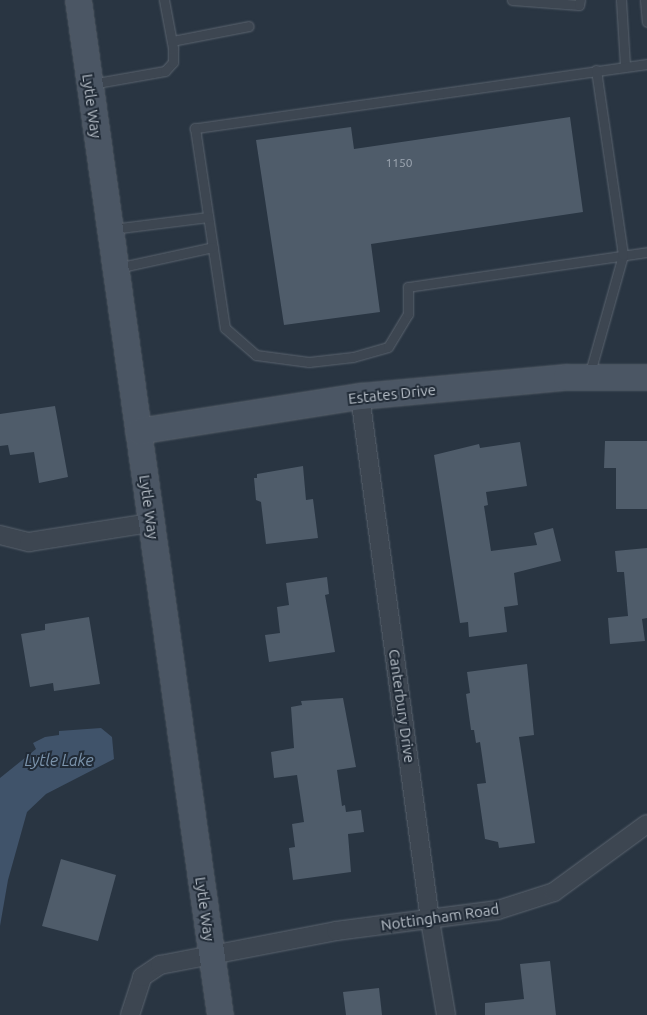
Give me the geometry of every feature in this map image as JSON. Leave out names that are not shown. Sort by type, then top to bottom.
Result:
[{"type":"street","name":"Lytle Way","points":[[78,0],[89,85],[112,229],[138,431],[220,1015]]},
{"type":"street","name":"Estates Drive","points":[[138,431],[360,396],[589,376],[647,376]]},
{"type":"street","name":"Canterbury Drive","points":[[360,396],[430,920],[446,1015]]},
{"type":"street","points":[[0,535],[29,542],[151,523]]},
{"type":"street","name":"Nottingham Road","points":[[130,1015],[142,977],[160,965],[336,931],[498,910],[554,892],[647,824]]},
{"type":"lane","points":[[89,85],[165,71],[173,62],[172,41],[164,0]]},
{"type":"lane","points":[[512,0],[579,5],[580,0]]},
{"type":"lane","points":[[621,0],[625,66]]},
{"type":"lane","points":[[645,0],[647,22]]},
{"type":"lane","points":[[172,41],[249,26]]},
{"type":"lane","points":[[647,64],[195,128],[225,328],[256,355],[309,362],[353,357],[388,347],[408,314],[408,287],[647,252]]},
{"type":"lane","points":[[589,376],[623,255],[596,70]]},
{"type":"lane","points":[[112,229],[208,218]]},
{"type":"lane","points":[[116,268],[213,246]]},
{"type":"water","name":"Lytle Lake","points":[[101,728],[112,737],[114,759],[46,794],[27,812],[8,880],[0,926],[0,778],[36,749],[33,743],[45,737],[59,735],[59,731]]},
{"type":"building","points":[[570,117],[583,212],[371,244],[380,312],[284,325],[256,140],[351,127],[354,149]]},
{"type":"building","points":[[55,406],[68,477],[39,483],[34,452],[10,455],[8,445],[0,446],[0,414]]},
{"type":"building","points":[[605,441],[647,441],[647,509],[616,509],[616,468],[604,468]]},
{"type":"building","points":[[520,442],[527,486],[486,492],[488,505],[484,506],[491,551],[537,545],[534,533],[553,528],[561,561],[514,573],[518,605],[504,607],[507,632],[469,637],[468,622],[460,623],[434,455],[479,444],[480,448]]},
{"type":"building","points":[[303,466],[306,500],[313,499],[318,538],[266,544],[261,502],[256,500],[254,478],[257,478],[257,474]]},
{"type":"building","points":[[647,548],[647,618],[642,619],[645,641],[610,644],[608,618],[628,616],[624,572],[617,572],[615,551]]},
{"type":"building","points":[[327,577],[329,594],[325,595],[335,652],[269,662],[265,635],[280,633],[277,607],[289,605],[286,583]]},
{"type":"building","points":[[89,617],[100,684],[54,691],[53,683],[30,687],[21,634],[45,630],[45,624]]},
{"type":"building","points":[[527,664],[534,735],[519,737],[535,843],[499,848],[498,842],[485,839],[477,784],[486,783],[480,742],[476,743],[474,730],[471,730],[466,694],[470,693],[467,672]]},
{"type":"building","points":[[343,698],[356,767],[337,770],[342,806],[345,805],[346,812],[361,810],[364,832],[348,834],[351,872],[293,880],[289,848],[295,847],[292,824],[304,822],[297,775],[274,778],[271,752],[294,748],[291,707],[302,705],[301,701]]},
{"type":"building","points":[[61,859],[116,875],[98,941],[42,926]]},
{"type":"building","points":[[550,961],[556,1015],[485,1015],[485,1003],[524,999],[520,964]]},
{"type":"building","points":[[379,988],[382,1015],[346,1015],[343,992]]}]
